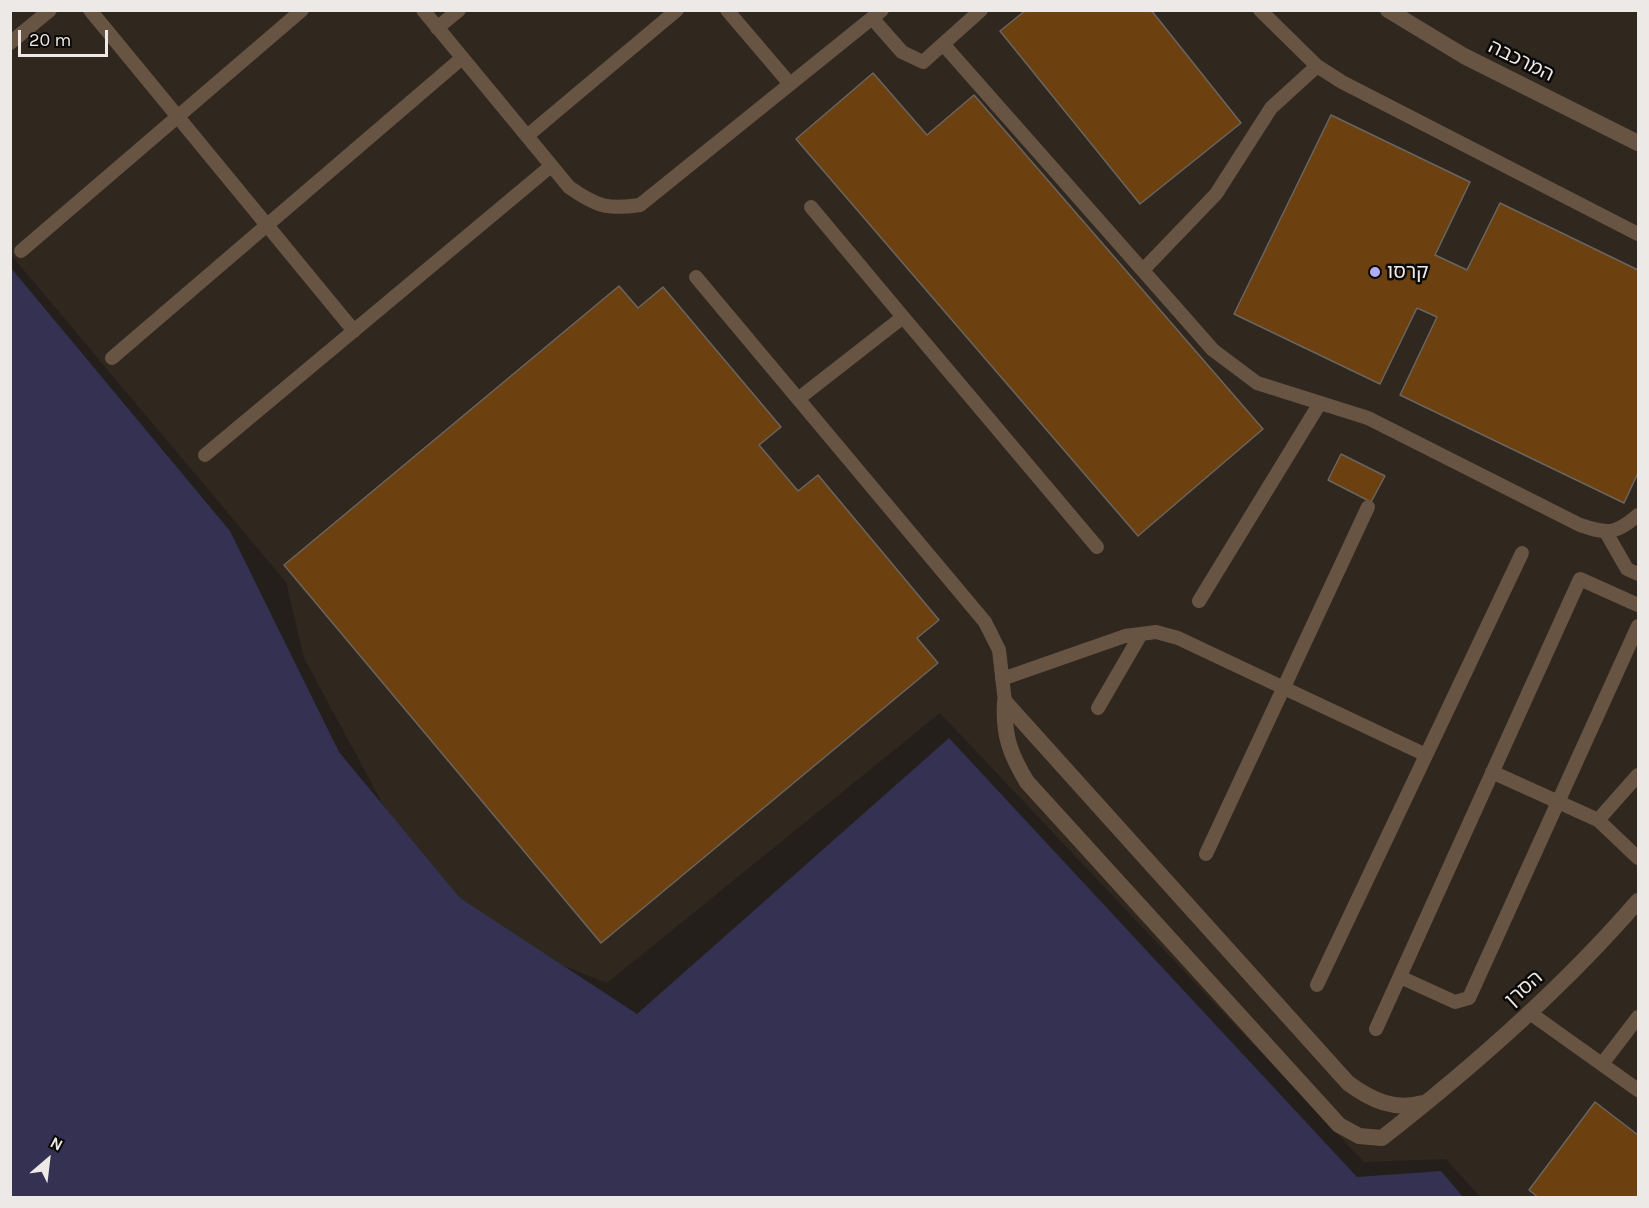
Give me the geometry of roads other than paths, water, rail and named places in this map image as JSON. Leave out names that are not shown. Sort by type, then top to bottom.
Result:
[{"type":"street","name":"המרכבה","points":[[1388,10],[1464,56],[1638,143]]},
{"type":"street","points":[[1005,702],[1348,1083],[1365,1095],[1389,1105],[1408,1107],[1429,1101]]},
{"type":"street","name":"הסרן","points":[[1005,702],[1004,728],[1014,760],[1027,782],[1338,1125],[1359,1136],[1382,1138],[1429,1101],[1530,1013],[1596,949],[1638,901]]},
{"type":"lane","points":[[10,43],[50,10]]},
{"type":"lane","points":[[90,10],[354,331]]},
{"type":"lane","points":[[21,251],[302,10]]},
{"type":"lane","points":[[423,10],[569,187],[590,202],[614,209],[639,205],[877,14],[902,52],[923,62],[981,10]]},
{"type":"lane","points":[[437,28],[459,10]]},
{"type":"lane","points":[[527,136],[677,10]]},
{"type":"lane","points":[[727,10],[790,84]]},
{"type":"lane","points":[[1260,10],[1317,66],[1342,82],[1638,234]]},
{"type":"lane","points":[[943,44],[1213,350],[1257,382],[1368,418],[1580,525],[1607,534],[1627,569],[1638,574]]},
{"type":"lane","points":[[112,358],[462,58]]},
{"type":"lane","points":[[1143,270],[1216,194],[1271,108],[1317,66]]},
{"type":"lane","points":[[205,455],[551,166]]},
{"type":"lane","points":[[811,207],[1097,547]]},
{"type":"lane","points":[[696,278],[985,622],[999,650],[1005,702]]},
{"type":"lane","points":[[798,399],[903,317]]},
{"type":"lane","points":[[1199,602],[1320,403]]},
{"type":"lane","points":[[1206,854],[1368,507]]},
{"type":"lane","points":[[1607,534],[1627,525],[1638,515]]},
{"type":"lane","points":[[1317,985],[1522,553]]},
{"type":"lane","points":[[1376,1029],[1580,579],[1638,605]]},
{"type":"lane","points":[[1400,977],[1455,1002],[1469,998],[1638,626]]},
{"type":"lane","points":[[1002,679],[1125,636],[1156,632],[1178,638],[1426,755]]},
{"type":"lane","points":[[1098,708],[1141,634]]},
{"type":"lane","points":[[1492,772],[1598,820],[1638,858]]},
{"type":"lane","points":[[1598,820],[1638,775]]},
{"type":"lane","points":[[1530,1013],[1638,1090]]},
{"type":"lane","points":[[1602,1064],[1638,1017]]},
{"type":"place","name":"קרסו","points":[[1375,272]]}]
